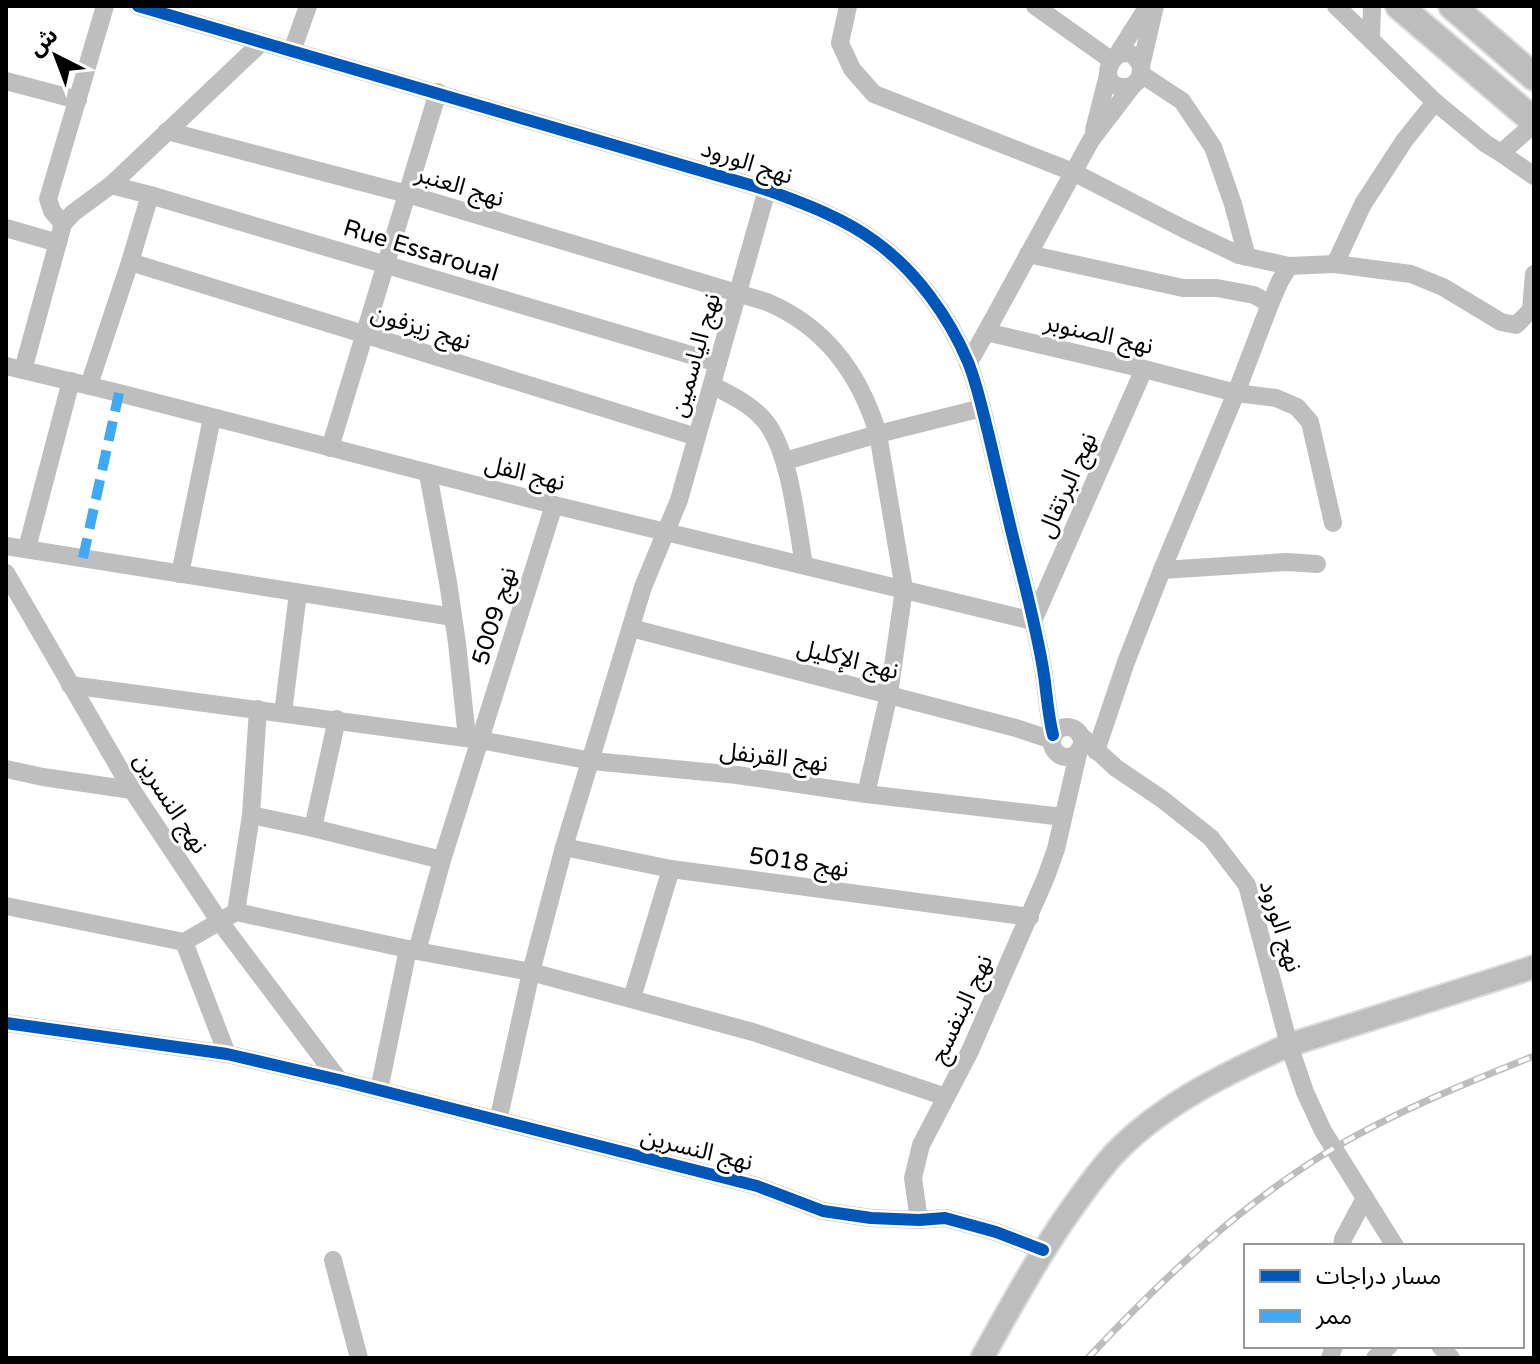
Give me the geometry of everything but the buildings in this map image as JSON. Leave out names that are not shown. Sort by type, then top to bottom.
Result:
[{"type":"highway","points":[[1399,6],[1534,122]]},
{"type":"highway","points":[[1452,6],[1534,77]]},
{"type":"main road","points":[[982,1358],[1043,1250],[1092,1179],[1119,1148],[1150,1123],[1194,1092],[1289,1045],[1534,967]]},
{"type":"street","points":[[60,233],[48,199],[105,6]]},
{"type":"street","name":"نهج الورود","points":[[138,6],[767,190],[827,213],[877,242],[894,257],[947,322],[968,364],[982,408],[1045,678],[1070,745],[1162,799],[1211,838],[1247,885],[1289,1045],[1305,1092],[1323,1131],[1394,1244]]},
{"type":"street","points":[[292,51],[308,6]]},
{"type":"street","points":[[848,6],[840,43],[852,69],[874,94],[1073,172],[1184,229],[1247,257],[1289,266],[1335,264],[1411,274],[1443,287],[1501,322],[1516,325],[1531,310],[1534,274]]},
{"type":"street","points":[[1035,6],[1112,63]]},
{"type":"street","points":[[1091,140],[1112,63],[1148,6]]},
{"type":"street","points":[[968,364],[1091,140],[1138,75],[1155,6]]},
{"type":"street","points":[[1336,6],[1435,102],[1486,144],[1534,176]]},
{"type":"street","points":[[1371,40],[1372,6]]},
{"type":"street","points":[[15,368],[60,233],[73,213],[111,185],[262,42]]},
{"type":"street","points":[[1125,53],[1132,55],[1138,59],[1138,75],[1125,87],[1118,86],[1112,81],[1112,63],[1125,53]]},
{"type":"street","points":[[1138,75],[1182,101],[1213,147],[1247,257]]},
{"type":"street","points":[[6,81],[78,100]]},
{"type":"street","points":[[330,448],[438,92]]},
{"type":"street","points":[[1335,264],[1363,204],[1404,141],[1435,102]]},
{"type":"street","points":[[1501,153],[1534,122]]},
{"type":"street","name":"نهج العنبر","points":[[167,131],[407,194],[767,302],[804,320],[820,335],[861,389],[878,434],[904,589],[889,694],[866,794]]},
{"type":"street","name":"Rue Essaroual","points":[[111,185],[718,363]]},
{"type":"street","name":"نهج الياسمين","points":[[498,1121],[531,972],[564,847],[643,587],[679,500],[767,190]]},
{"type":"street","points":[[27,548],[80,383],[130,262],[150,195]]},
{"type":"street","points":[[6,228],[60,233]]},
{"type":"street","points":[[1028,254],[1183,288],[1217,288],[1254,295],[1270,304]]},
{"type":"street","name":"نهج زيزفون","points":[[130,262],[697,437]]},
{"type":"street","name":"نهج البنفسج","points":[[919,1220],[913,1178],[921,1145],[970,1051],[1046,877],[1067,799],[1070,745],[1126,662],[1270,304],[1289,266]]},
{"type":"street","name":"نهج الصنوبر","points":[[986,332],[1236,393],[1276,398],[1297,407],[1310,422],[1333,523]]},
{"type":"street","name":"نهج الفل","points":[[15,368],[428,474],[1033,621]]},
{"type":"street","name":"نهج البرتقال","points":[[1033,621],[1144,369]]},
{"type":"street","points":[[712,385],[744,403],[766,421],[776,436],[785,461],[804,565]]},
{"type":"street","points":[[785,461],[982,408]]},
{"type":"street","points":[[180,574],[212,418]]},
{"type":"street","points":[[428,474],[474,739]]},
{"type":"street","name":"نهج 5009","points":[[379,1090],[412,950],[442,860],[474,739],[554,505]]},
{"type":"street","points":[[6,546],[453,617]]},
{"type":"street","points":[[1162,570],[1287,562],[1317,564]]},
{"type":"street","name":"نهج النسرين","points":[[6,573],[132,790],[220,922],[339,1080],[757,1186],[823,1211],[871,1218],[945,1218],[996,1232],[1043,1250]]},
{"type":"street","points":[[283,713],[298,593]]},
{"type":"street","name":"نهج الإكليل","points":[[631,628],[889,694],[1070,745]]},
{"type":"street","name":"نهج القرنفل","points":[[70,685],[337,719],[474,739],[592,761],[737,775],[1063,817]]},
{"type":"street","points":[[236,912],[251,815],[258,709]]},
{"type":"street","points":[[313,828],[337,719]]},
{"type":"street","points":[[6,769],[132,790]]},
{"type":"street","points":[[251,815],[442,860]]},
{"type":"street","name":"نهج 5018","points":[[564,847],[671,869],[1030,917]]},
{"type":"street","points":[[632,998],[671,869]]},
{"type":"street","points":[[6,906],[184,942],[236,912],[531,972],[632,998],[753,1032],[946,1097]]},
{"type":"street","points":[[184,942],[227,1054]]},
{"type":"street","points":[[6,1023],[227,1054],[339,1080]]},
{"type":"street","points":[[1342,1244],[1365,1198]]},
{"type":"street","points":[[333,1260],[359,1358]]},
{"type":"railway","points":[[1088,1358],[1204,1244],[1300,1170],[1334,1148],[1407,1110],[1534,1056]]},
{"type":"marked path","points":[[83,558],[119,393]]},
{"type":"cycle path","points":[[138,6],[767,190],[837,219],[864,233],[891,254],[930,296],[960,345],[971,370],[1033,617],[1053,735]]},
{"type":"cycle path","points":[[6,1023],[227,1054],[757,1186],[823,1211],[871,1218],[945,1218],[996,1232],[1043,1250]]}]
